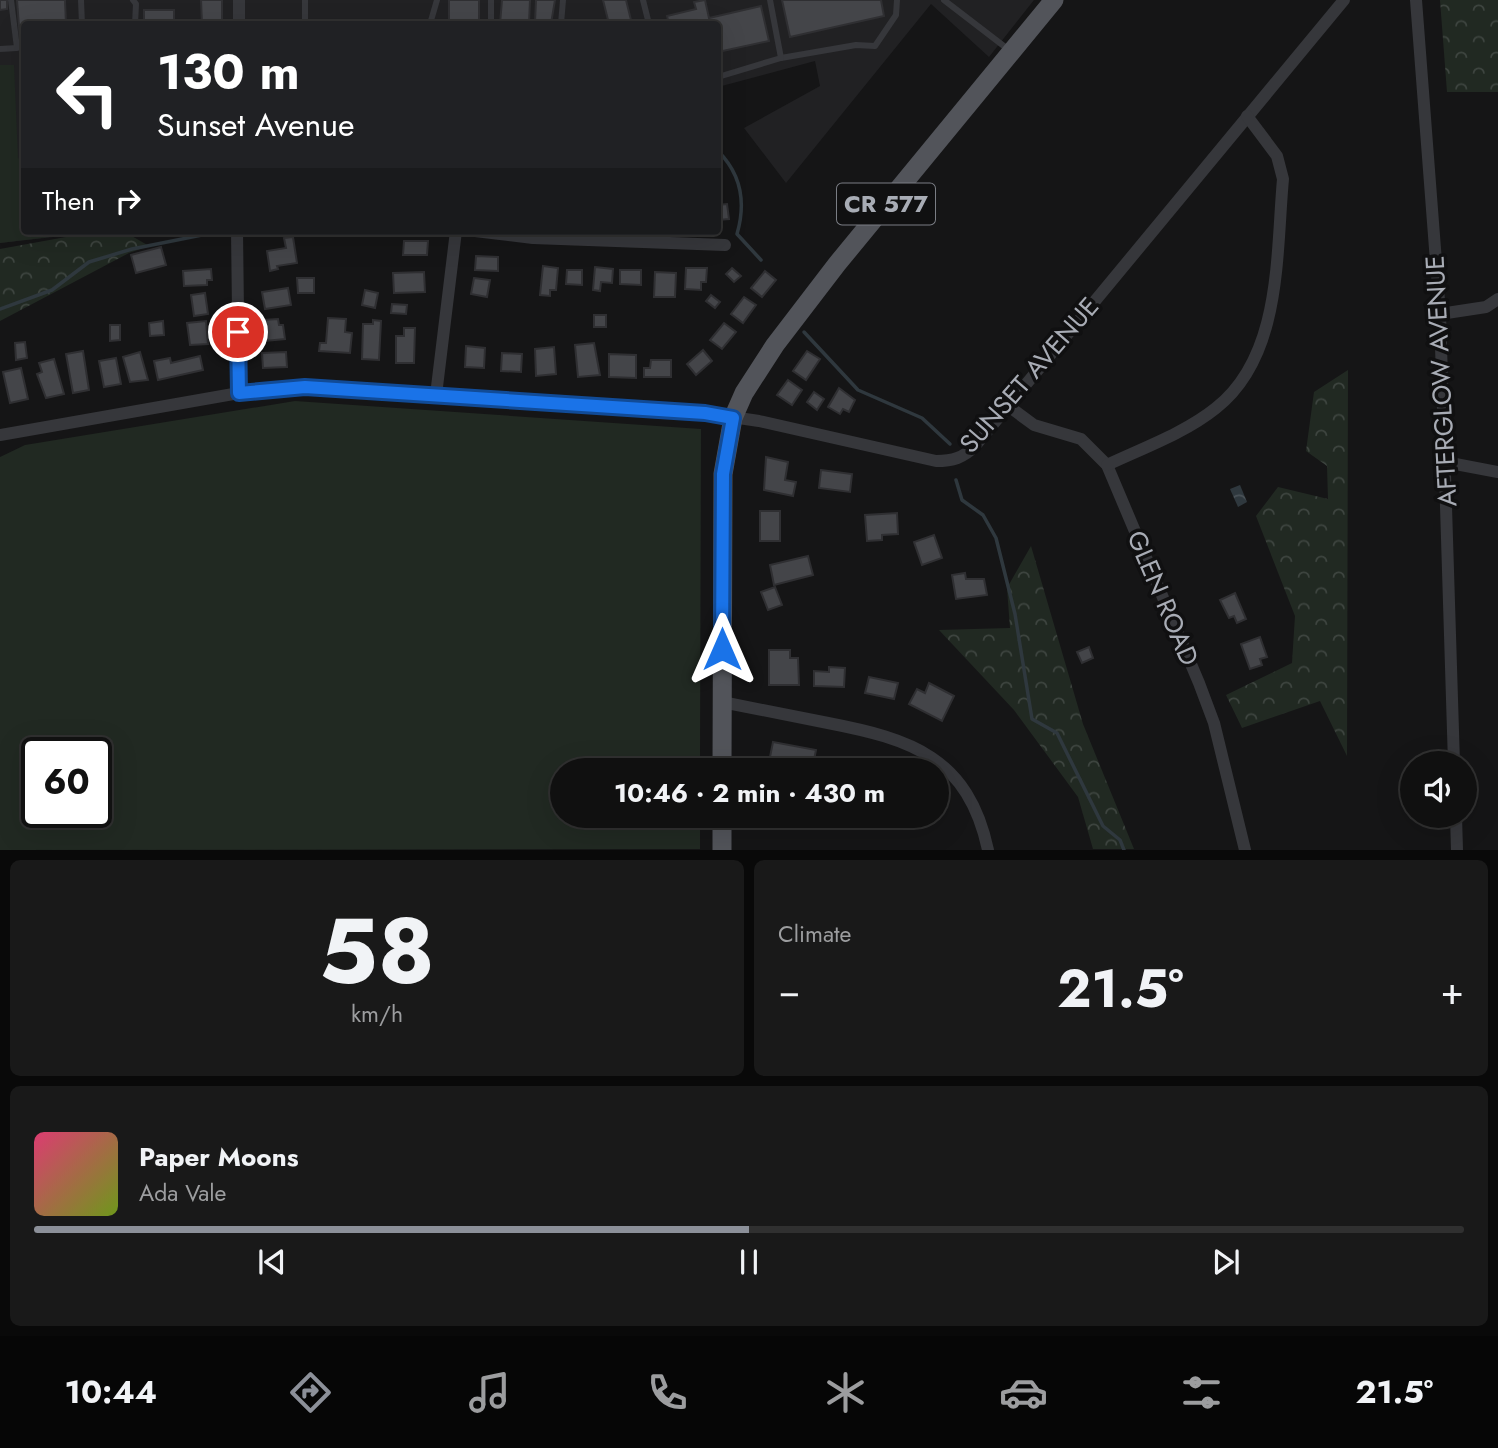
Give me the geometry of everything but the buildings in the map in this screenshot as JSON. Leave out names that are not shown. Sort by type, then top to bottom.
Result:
[{"type":"main road","name":"CR 577","points":[[722,758],[723,474],[733,418],[744,393],[783,334],[837,264],[1054,0]]},
{"type":"main road","points":[[722,828],[722,849]]},
{"type":"street","points":[[239,0],[239,21]]},
{"type":"street","name":"SUNSET AVENUE","points":[[0,435],[239,393],[305,387],[705,413],[759,421],[944,461],[964,456],[1344,0]]},
{"type":"street","name":"AFTERGLOW AVENUE","points":[[1416,0],[1440,314],[1454,751]]},
{"type":"street","points":[[1107,465],[1216,408],[1244,379],[1259,352],[1269,316],[1283,179],[1277,156],[1247,116]]},
{"type":"street","points":[[237,235],[239,393]]},
{"type":"street","points":[[436,395],[456,235]]},
{"type":"street","points":[[508,235],[725,245]]},
{"type":"street","points":[[1440,314],[1486,307],[1498,299]]},
{"type":"street","name":"GLEN ROAD","points":[[1007,405],[1034,425],[1059,430],[1081,439],[1107,465],[1203,693],[1225,766],[1245,849]]},
{"type":"street","points":[[1445,462],[1498,472]]},
{"type":"street","points":[[722,702],[854,728],[911,744],[941,765],[966,794],[980,821],[988,849]]},
{"type":"street","points":[[1456,828],[1457,849]]},
{"type":"lane","points":[[0,49],[16,48],[11,0]]},
{"type":"lane","points":[[81,0],[82,21]]},
{"type":"lane","points":[[133,0],[136,4],[135,21]]},
{"type":"lane","points":[[305,0],[305,21]]},
{"type":"lane","points":[[431,21],[438,0]]},
{"type":"lane","points":[[491,0],[491,21]]},
{"type":"lane","points":[[561,21],[563,0]]},
{"type":"lane","points":[[643,0],[648,21]]},
{"type":"lane","points":[[770,0],[781,58]]},
{"type":"lane","points":[[721,76],[781,58],[856,45],[875,46],[896,15],[897,0]]},
{"type":"lane","points":[[944,0],[1013,53]]},
{"type":"shaded area","points":[[0,0],[1034,0],[989,57],[931,4],[786,183],[744,128],[820,86],[815,61],[721,86],[721,21],[21,21],[21,235],[71,235],[0,243]]},
{"type":"green space","points":[[1440,0],[1498,0],[1498,92],[1447,92]]},
{"type":"green space","points":[[0,65],[14,65],[18,158],[21,158],[21,235],[50,237],[0,243]]},
{"type":"green space","points":[[77,235],[130,235],[149,246],[129,253],[0,321],[0,249]]},
{"type":"green space","points":[[1348,370],[1347,756],[1320,701],[1242,728],[1226,695],[1292,663],[1295,616],[1256,516],[1278,487],[1328,499],[1327,466],[1306,451],[1314,392]]},
{"type":"green space","points":[[295,401],[701,429],[700,758],[550,758],[550,828],[700,828],[700,849],[0,850],[0,457],[25,445]]},
{"type":"green space","points":[[1031,546],[1083,724],[1134,849],[1093,849],[1078,797],[1014,710],[939,630],[1010,628],[1007,588]]},
{"type":"water","points":[[1240,485],[1247,502],[1238,507],[1230,489]]},
{"type":"waterway","points":[[721,154],[732,169],[740,190],[741,211],[737,234],[761,260]]},
{"type":"waterway","points":[[0,309],[52,290],[89,262],[132,249],[202,235]]},
{"type":"waterway","points":[[804,332],[858,390],[922,418],[950,444]]},
{"type":"waterway","points":[[956,480],[962,500],[983,515],[996,538],[1015,614],[1032,719],[1057,733],[1103,826],[1120,840],[1124,850]]},
{"type":"route","points":[[238,332],[239,393],[305,387],[705,413],[733,418],[723,474],[722,649]]}]
